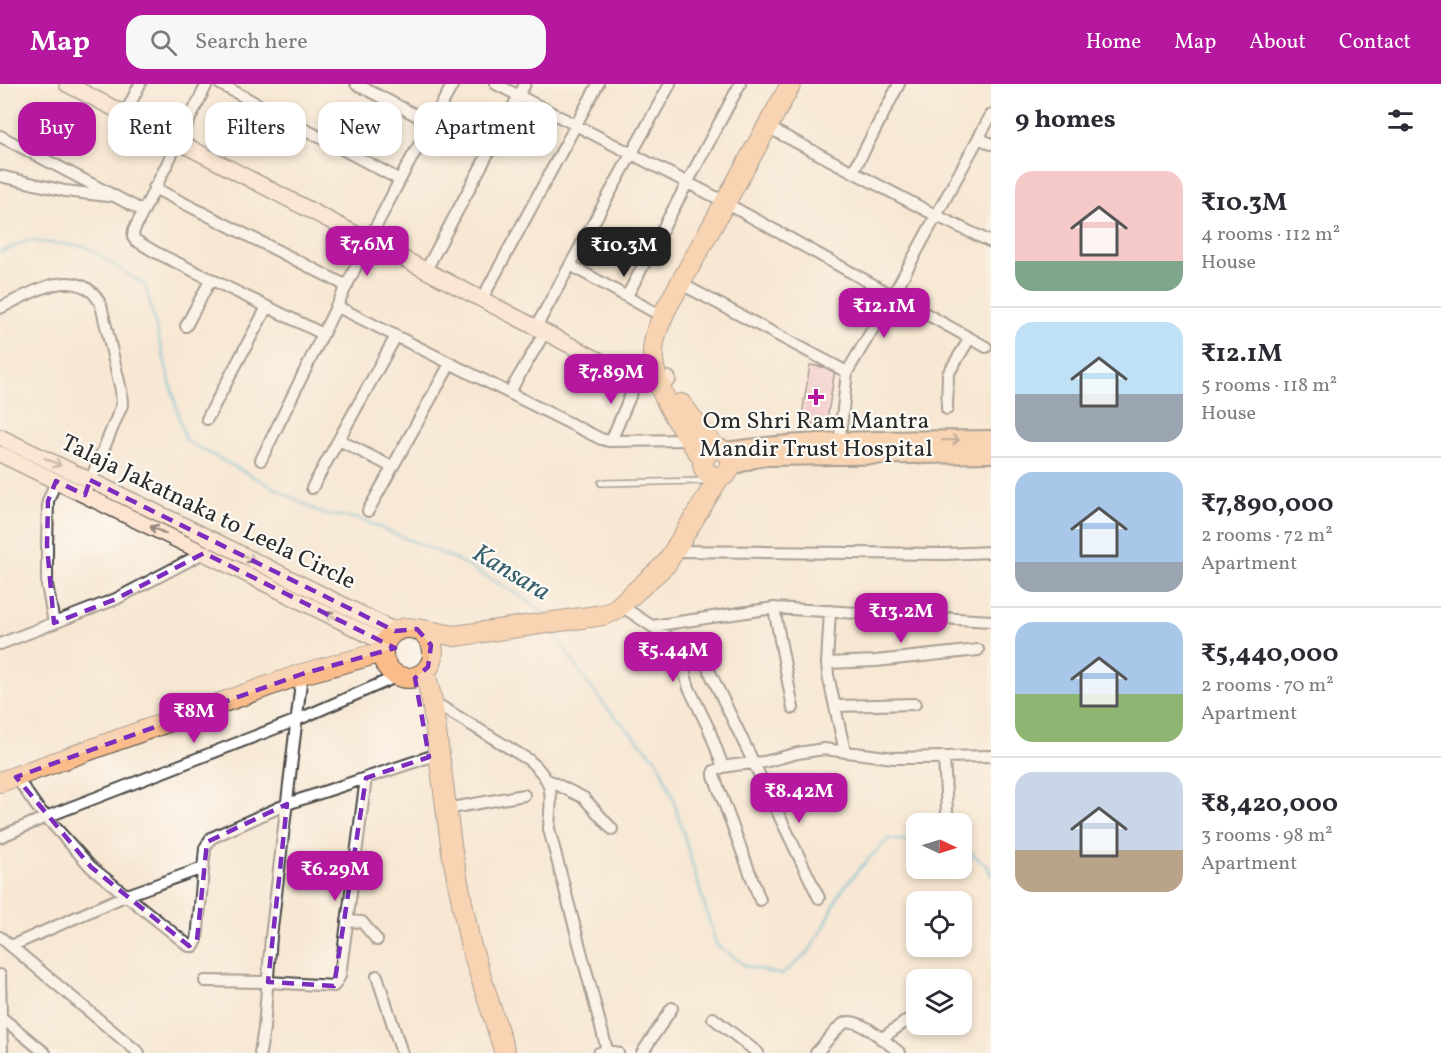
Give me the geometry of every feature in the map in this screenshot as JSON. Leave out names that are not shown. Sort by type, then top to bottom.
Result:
[{"type":"highway","points":[[715,465],[681,404],[662,380],[663,340],[790,84]]},
{"type":"highway","points":[[715,465],[691,440],[668,404],[652,354],[656,332],[802,84]]},
{"type":"highway","points":[[8,779],[388,642],[406,628],[457,635],[603,615],[614,611],[662,568],[674,551],[715,465]]},
{"type":"highway","points":[[644,584],[651,567],[715,465]]},
{"type":"highway","points":[[417,629],[426,636],[431,645],[417,670],[451,901],[491,1053]]},
{"type":"highway","points":[[388,642],[384,660],[389,670],[417,670],[457,635]]},
{"type":"highway","points":[[417,670],[432,701],[452,852],[470,943],[505,1053]]},
{"type":"main road","points":[[67,84],[108,105]]},
{"type":"main road","points":[[193,149],[637,380],[662,380]]},
{"type":"main road","name":"Talaja Jakatnaka to Leela Circle","points":[[0,437],[221,544],[388,642]]},
{"type":"main road","points":[[838,449],[991,439]]},
{"type":"main road","points":[[715,465],[763,445],[991,454]]},
{"type":"main road","name":"Talaja Jakatnaka to Leela Circle","points":[[0,454],[388,642]]},
{"type":"street","points":[[131,102],[140,84]]},
{"type":"street","points":[[193,111],[207,84]]},
{"type":"street","points":[[220,84],[400,180]]},
{"type":"street","points":[[356,84],[414,114]]},
{"type":"street","points":[[443,102],[453,84]]},
{"type":"street","points":[[496,84],[729,205],[986,347]]},
{"type":"street","points":[[426,270],[525,84]]},
{"type":"street","points":[[482,299],[598,84]]},
{"type":"street","points":[[509,393],[570,265],[670,84]]},
{"type":"street","points":[[627,296],[740,84]]},
{"type":"street","points":[[853,172],[899,84]]},
{"type":"street","points":[[838,449],[847,372],[893,295],[991,115]]},
{"type":"street","points":[[775,131],[991,242]]},
{"type":"street","points":[[0,136],[143,211]]},
{"type":"street","points":[[979,138],[991,144]]},
{"type":"street","points":[[261,460],[369,240],[414,154]]},
{"type":"street","points":[[170,156],[134,230],[135,240],[323,334]]},
{"type":"street","points":[[0,176],[65,191],[117,197]]},
{"type":"street","points":[[154,188],[347,286]]},
{"type":"street","points":[[570,265],[663,317]]},
{"type":"street","points":[[186,326],[211,279]]},
{"type":"street","points":[[0,308],[52,285],[67,282],[83,286],[94,294],[101,305],[121,390],[122,405],[85,495]]},
{"type":"street","points":[[689,288],[847,372]]},
{"type":"street","points":[[336,306],[601,439],[611,441],[691,440]]},
{"type":"street","points":[[207,418],[267,307]]},
{"type":"street","points":[[312,488],[396,336]]},
{"type":"street","points":[[947,409],[948,374],[970,338]]},
{"type":"street","points":[[368,511],[450,364]]},
{"type":"street","points":[[611,441],[637,380]]},
{"type":"street","points":[[339,440],[392,467]]},
{"type":"street","points":[[54,623],[47,585],[46,546],[48,501],[56,481]]},
{"type":"street","points":[[0,644],[116,599],[221,544]]},
{"type":"street","points":[[674,551],[937,554],[991,552]]},
{"type":"street","points":[[620,605],[676,643],[698,653],[703,658],[819,898]]},
{"type":"street","points":[[652,626],[774,608],[991,621]]},
{"type":"street","points":[[774,608],[793,708]]},
{"type":"street","points":[[830,611],[828,675],[845,752]]},
{"type":"street","points":[[676,643],[690,688],[723,767]]},
{"type":"street","points":[[827,663],[885,660],[978,650]]},
{"type":"street","points":[[0,837],[297,720],[417,670]]},
{"type":"street","points":[[260,1053],[271,937],[302,674]]},
{"type":"street","points":[[432,701],[529,760],[541,770],[548,780],[551,793],[549,830],[610,1052]]},
{"type":"street","points":[[835,706],[915,704]]},
{"type":"street","points":[[760,900],[714,771],[723,767],[764,762],[824,749],[894,758],[991,756]]},
{"type":"street","points":[[8,779],[91,867],[189,945],[194,945],[197,940],[205,848],[210,838],[287,804],[429,757]]},
{"type":"street","points":[[944,757],[947,812]]},
{"type":"street","points":[[205,981],[334,986],[340,976],[366,778]]},
{"type":"street","points":[[548,780],[584,798],[612,828]]},
{"type":"street","points":[[446,809],[524,795]]},
{"type":"street","points":[[11,946],[127,896],[203,868]]},
{"type":"street","points":[[347,921],[362,922],[377,940]]},
{"type":"street","points":[[0,937],[139,1053]]},
{"type":"street","points":[[0,975],[2,1053]]},
{"type":"street","points":[[377,976],[402,1053]]},
{"type":"street","points":[[642,1053],[672,1008]]},
{"type":"street","points":[[1,1017],[45,1053]]},
{"type":"street","points":[[713,1018],[758,1053]]},
{"type":"street","points":[[816,1053],[844,1023],[851,1021],[859,1023],[900,1053]]},
{"type":"street","points":[[881,1039],[906,1021]]},
{"type":"lane","points":[[600,483],[715,465]]},
{"type":"highlighted area","points":[[90,480],[395,631],[417,629],[431,645],[428,667],[415,678],[429,757],[366,778],[334,986],[268,982],[287,804],[207,842],[197,940],[189,946],[91,867],[16,777],[302,674],[395,648],[204,553],[116,599],[54,623],[47,546],[48,501],[56,481],[85,495]]},
{"type":"building","points":[[810,365],[835,369],[826,426],[801,422]]},
{"type":"waterway","name":"Kansara","points":[[0,252],[27,241],[85,246],[145,285],[185,440],[323,514],[357,518],[455,559],[519,595],[547,615]]},
{"type":"waterway","name":"Kansara","points":[[554,629],[583,677],[607,708],[658,761],[672,795],[716,944],[746,966],[781,975],[808,953],[825,925],[839,894],[860,868],[888,839],[906,841]]},
{"type":"waterway","name":"Kansara","points":[[972,854],[987,865],[991,876]]},
{"type":"place","name":"Om Shri Ram Mantra Mandir Trust Hospital","points":[[816,397]]}]
